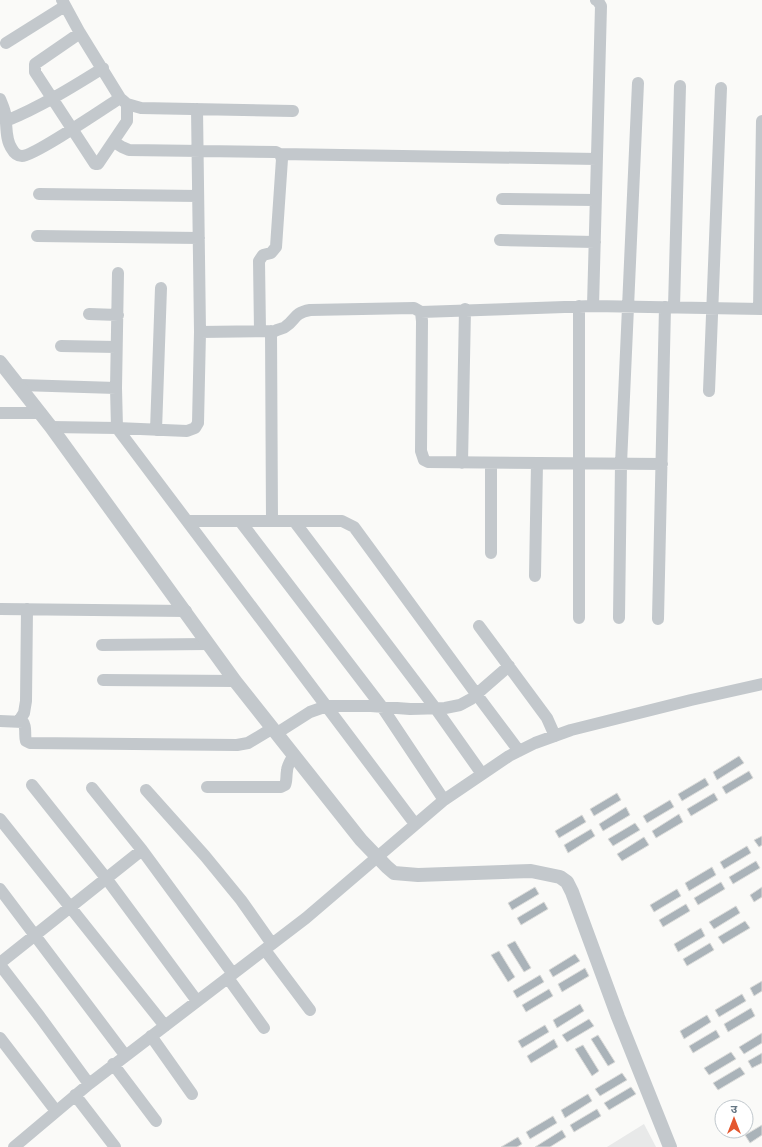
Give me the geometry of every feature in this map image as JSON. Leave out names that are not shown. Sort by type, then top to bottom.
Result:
[{"type":"street","points":[[593,306],[600,6],[596,0]]},
{"type":"street","points":[[6,43],[64,3],[80,33],[124,101],[127,121],[98,164],[96,164],[71,130],[34,68],[35,64],[80,33]]},
{"type":"street","points":[[6,121],[52,99],[103,68]]},
{"type":"street","points":[[619,618],[620,464],[638,83]]},
{"type":"street","points":[[658,619],[662,464],[680,86]]},
{"type":"street","points":[[709,391],[721,88]]},
{"type":"street","points":[[0,99],[5,112],[8,140],[11,149],[16,154],[22,156],[31,153],[124,101]]},
{"type":"street","points":[[124,101],[141,108],[293,110]]},
{"type":"street","points":[[51,427],[187,431],[195,428],[198,423],[200,332],[197,109]]},
{"type":"street","points":[[200,332],[276,331],[286,327],[296,315],[302,311],[310,310],[414,308],[421,312],[465,309],[579,306],[712,307],[760,309],[762,121]]},
{"type":"street","points":[[114,142],[129,150],[597,159]]},
{"type":"street","points":[[272,521],[265,331],[259,261],[263,255],[271,253],[276,247],[282,159],[280,154]]},
{"type":"street","points":[[39,194],[198,196]]},
{"type":"street","points":[[502,199],[596,200]]},
{"type":"street","points":[[37,236],[199,238]]},
{"type":"street","points":[[500,240],[594,242]]},
{"type":"street","points":[[118,273],[116,347],[117,428],[415,824]]},
{"type":"street","points":[[156,430],[161,288]]},
{"type":"street","points":[[579,306],[579,618]]},
{"type":"street","points":[[462,463],[465,309]]},
{"type":"street","points":[[421,312],[421,450],[424,460],[428,462],[462,463],[662,464]]},
{"type":"street","points":[[89,314],[118,315]]},
{"type":"street","points":[[61,346],[116,347]]},
{"type":"street","points":[[0,362],[41,413],[186,611],[235,681],[361,840],[394,873],[402,875],[439,875],[531,871],[560,877],[567,882],[618,1017],[670,1147]]},
{"type":"street","points":[[20,385],[116,388]]},
{"type":"street","points":[[0,413],[41,413]]},
{"type":"street","points":[[491,553],[492,463]]},
{"type":"street","points":[[535,576],[537,463]]},
{"type":"street","points":[[187,521],[342,521],[354,527],[476,695],[519,751]]},
{"type":"street","points":[[240,521],[382,707],[444,800]]},
{"type":"street","points":[[294,521],[436,709],[482,774]]},
{"type":"street","points":[[0,609],[186,611]]},
{"type":"street","points":[[19,721],[24,713],[26,701],[27,609]]},
{"type":"street","points":[[479,626],[547,718],[555,736]]},
{"type":"street","points":[[102,645],[208,644]]},
{"type":"street","points":[[0,721],[23,722],[25,725],[26,741],[30,743],[237,745],[248,743],[310,712],[327,706],[436,709],[460,705],[476,695],[509,666]]},
{"type":"street","points":[[102,680],[235,681]]},
{"type":"street","points":[[14,1147],[113,1064],[306,918],[444,800],[508,756],[571,730],[762,684]]},
{"type":"street","points":[[207,787],[285,786],[289,762],[294,755]]},
{"type":"street","points":[[32,785],[106,878],[197,1001]]},
{"type":"street","points":[[92,788],[142,850],[230,976],[264,1028]]},
{"type":"street","points":[[146,790],[205,856],[241,900],[268,947],[310,1010]]},
{"type":"street","points":[[0,819],[165,1026]]},
{"type":"street","points":[[89,1084],[0,964],[69,907],[142,850]]},
{"type":"street","points":[[0,889],[125,1055]]},
{"type":"street","points":[[151,1036],[192,1094]]},
{"type":"street","points":[[0,1038],[56,1111]]},
{"type":"street","points":[[113,1064],[156,1121]]},
{"type":"street","points":[[75,1095],[115,1147]]},
{"type":"shaded area","points":[[644,1124],[656,1147],[607,1147]]},
{"type":"building","points":[[739,756],[744,763],[717,780],[713,772]]},
{"type":"building","points":[[749,771],[753,778],[726,794],[722,787]]},
{"type":"building","points":[[705,778],[709,785],[682,801],[678,794]]},
{"type":"building","points":[[617,793],[621,800],[594,816],[590,809]]},
{"type":"building","points":[[714,793],[718,800],[691,816],[687,809]]},
{"type":"building","points":[[670,800],[674,807],[647,823],[643,816]]},
{"type":"building","points":[[626,807],[630,815],[603,831],[599,824]]},
{"type":"building","points":[[679,814],[683,822],[656,838],[652,831]]},
{"type":"building","points":[[582,815],[586,822],[559,838],[555,831]]},
{"type":"building","points":[[635,823],[640,830],[613,846],[608,839]]},
{"type":"building","points":[[591,829],[595,836],[568,853],[564,845]]},
{"type":"building","points":[[762,836],[762,845],[759,847],[754,840]]},
{"type":"building","points":[[644,837],[649,845],[622,861],[617,854]]},
{"type":"building","points":[[747,846],[751,853],[724,869],[720,862]]},
{"type":"building","points":[[756,861],[760,868],[733,884],[729,877]]},
{"type":"building","points":[[712,867],[716,875],[689,891],[685,883]]},
{"type":"building","points":[[721,882],[725,889],[698,905],[694,898]]},
{"type":"building","points":[[535,887],[539,894],[512,910],[508,903]]},
{"type":"building","points":[[762,887],[762,897],[754,902],[750,895]]},
{"type":"building","points":[[677,889],[681,896],[654,912],[650,905]]},
{"type":"building","points":[[544,902],[548,909],[521,925],[517,918]]},
{"type":"building","points":[[686,904],[690,911],[663,927],[659,920]]},
{"type":"building","points":[[736,906],[740,913],[714,929],[709,922]]},
{"type":"building","points":[[745,921],[750,928],[723,944],[718,937]]},
{"type":"building","points":[[701,928],[705,936],[678,952],[674,944]]},
{"type":"building","points":[[515,941],[531,968],[524,972],[507,945]]},
{"type":"building","points":[[710,943],[714,950],[687,966],[683,959]]},
{"type":"building","points":[[499,951],[515,977],[508,982],[491,955]]},
{"type":"building","points":[[575,954],[580,961],[553,977],[549,970]]},
{"type":"building","points":[[585,968],[589,976],[562,992],[558,984]]},
{"type":"building","points":[[540,975],[544,982],[517,998],[513,991]]},
{"type":"building","points":[[762,981],[762,991],[754,996],[750,988]]},
{"type":"building","points":[[549,989],[553,996],[526,1012],[522,1005]]},
{"type":"building","points":[[742,994],[746,1001],[719,1017],[715,1010]]},
{"type":"building","points":[[580,1004],[584,1011],[557,1028],[553,1020]]},
{"type":"building","points":[[751,1008],[755,1016],[728,1032],[724,1024]]},
{"type":"building","points":[[707,1015],[711,1022],[684,1039],[680,1031]]},
{"type":"building","points":[[589,1019],[594,1026],[567,1042],[562,1035]]},
{"type":"building","points":[[545,1025],[549,1032],[522,1048],[518,1041]]},
{"type":"building","points":[[716,1030],[720,1037],[693,1053],[689,1046]]},
{"type":"building","points":[[762,1033],[762,1043],[744,1054],[739,1047]]},
{"type":"building","points":[[598,1035],[615,1062],[608,1066],[591,1039]]},
{"type":"building","points":[[554,1039],[558,1047],[531,1063],[527,1056]]},
{"type":"building","points":[[583,1045],[599,1071],[592,1076],[575,1049]]},
{"type":"building","points":[[731,1052],[736,1059],[709,1075],[704,1068]]},
{"type":"building","points":[[762,1053],[762,1063],[752,1068],[748,1061]]},
{"type":"building","points":[[740,1067],[745,1074],[718,1090],[713,1083]]},
{"type":"building","points":[[622,1073],[627,1080],[600,1096],[595,1089]]},
{"type":"building","points":[[631,1087],[636,1094],[609,1110],[604,1103]]},
{"type":"building","points":[[588,1094],[592,1101],[565,1118],[561,1110]]},
{"type":"building","points":[[597,1109],[601,1116],[574,1132],[570,1125]]},
{"type":"building","points":[[553,1116],[557,1123],[530,1139],[526,1132]]},
{"type":"building","points":[[762,1125],[762,1135],[750,1143],[748,1139],[754,1139],[754,1130]]},
{"type":"building","points":[[562,1130],[566,1137],[550,1147],[535,1147]]},
{"type":"building","points":[[518,1137],[522,1144],[517,1147],[501,1147]]}]
